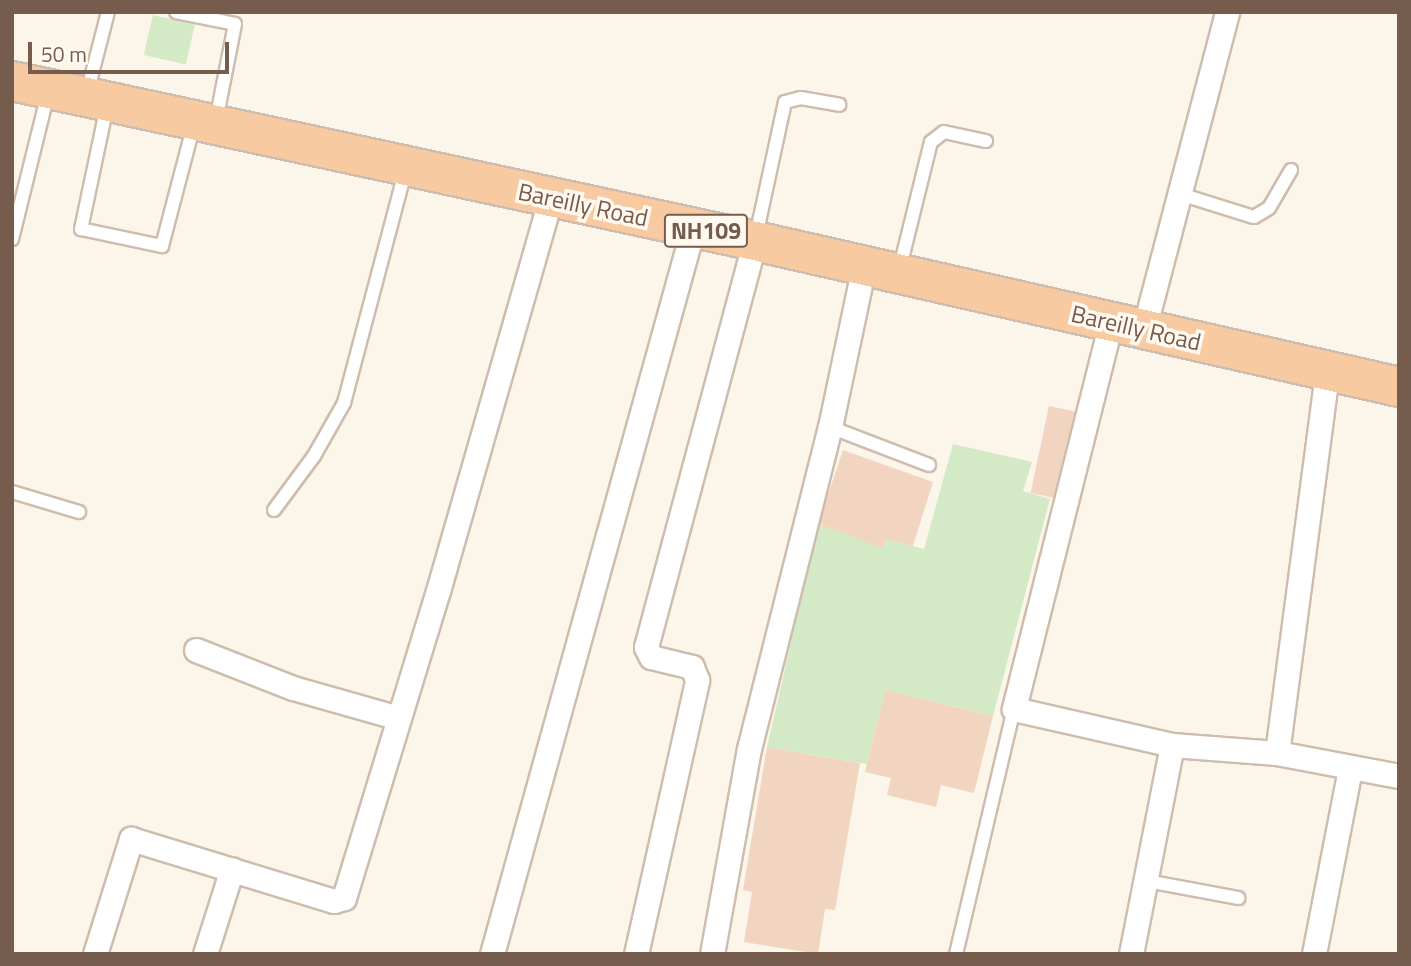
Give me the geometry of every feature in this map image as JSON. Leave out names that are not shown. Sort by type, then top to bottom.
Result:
[{"type":"highway","name":"Bareilly Road","points":[[12,81],[407,165],[550,200],[755,241],[1399,387]]},
{"type":"street","points":[[1227,12],[1180,194],[1127,325],[1014,709],[1172,745],[1276,753],[1399,776]]},
{"type":"street","points":[[95,954],[131,839],[341,901],[399,718],[550,200]]},
{"type":"street","points":[[492,954],[693,228]]},
{"type":"street","points":[[636,954],[697,680],[692,667],[651,657],[646,647],[755,241]]},
{"type":"street","points":[[712,954],[750,749],[830,427],[881,270]]},
{"type":"street","points":[[1276,753],[1327,372]]},
{"type":"street","points":[[196,650],[293,688],[399,718]]},
{"type":"street","points":[[1131,954],[1172,745]]},
{"type":"street","points":[[1314,954],[1350,768]]},
{"type":"street","points":[[205,954],[232,869]]},
{"type":"lane","points":[[108,12],[81,229],[162,246],[205,123],[235,24],[176,12]]},
{"type":"lane","points":[[12,239],[49,90]]},
{"type":"lane","points":[[755,241],[785,102],[801,98],[839,105]]},
{"type":"lane","points":[[881,270],[931,142],[944,132],[986,141]]},
{"type":"lane","points":[[274,510],[314,456],[344,403],[407,165]]},
{"type":"lane","points":[[1180,194],[1254,216],[1269,208],[1291,170]]},
{"type":"lane","points":[[830,427],[929,465]]},
{"type":"lane","points":[[12,492],[79,512]]},
{"type":"lane","points":[[956,954],[1014,709]]},
{"type":"lane","points":[[1147,881],[1238,898]]},
{"type":"green space","points":[[153,15],[195,25],[186,65],[144,55]]},
{"type":"green space","points":[[953,444],[1032,462],[1023,491],[1050,499],[993,716],[885,690],[867,764],[767,747],[818,524],[882,547],[886,539],[924,549]]},
{"type":"building","points":[[1049,406],[1082,413],[1064,500],[1030,493]]},
{"type":"building","points":[[843,450],[933,482],[913,546],[886,539],[882,548],[818,524]]},
{"type":"building","points":[[885,690],[993,716],[974,793],[941,785],[936,807],[887,795],[891,778],[865,772]]},
{"type":"building","points":[[767,747],[860,763],[835,910],[825,909],[818,954],[744,942],[752,892],[743,890]]}]
